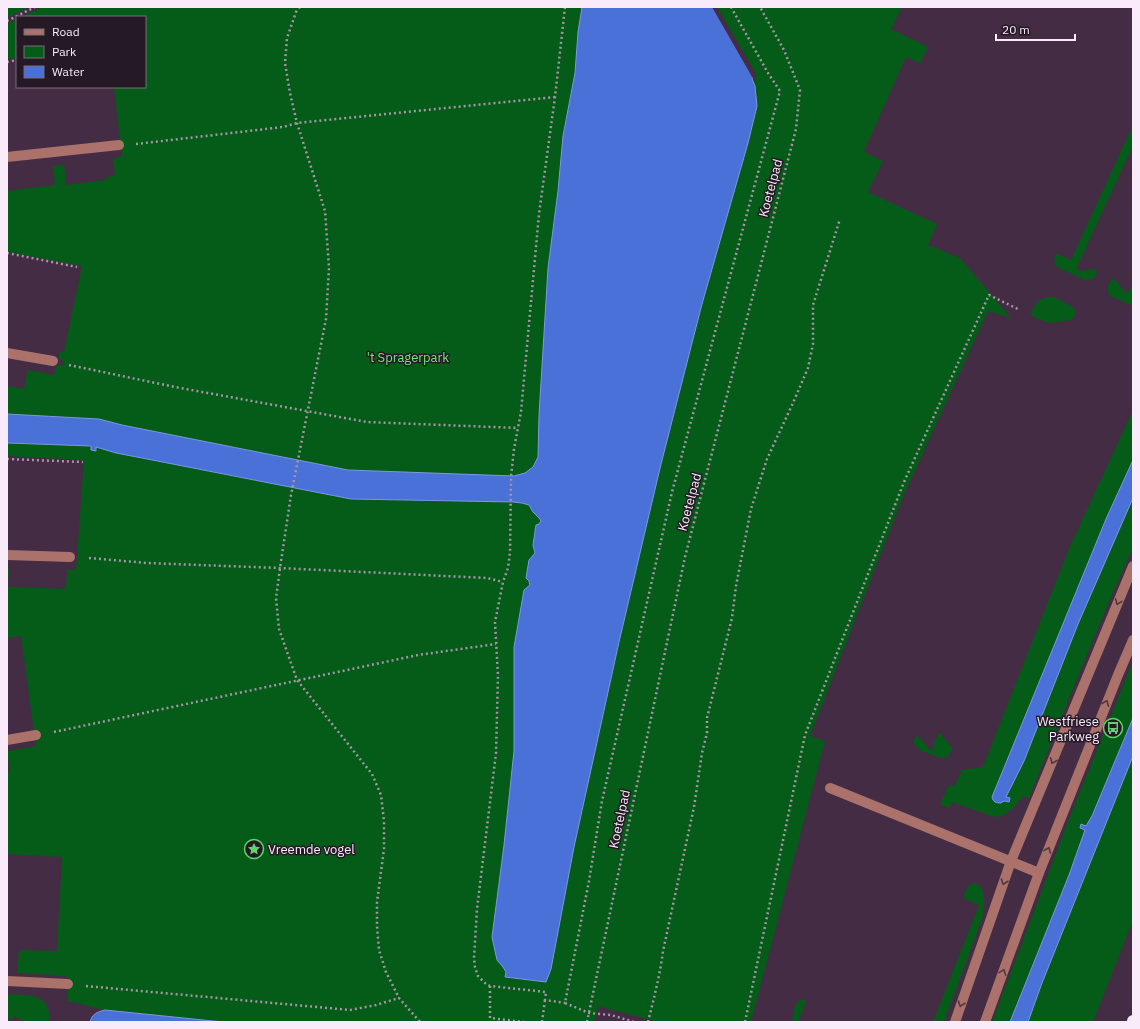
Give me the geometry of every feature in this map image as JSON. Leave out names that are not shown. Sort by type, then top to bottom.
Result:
[{"type":"street","points":[[7,157],[119,145]]},
{"type":"street","points":[[7,353],[53,361]]},
{"type":"street","points":[[7,555],[70,557]]},
{"type":"street","points":[[955,1022],[1012,861],[1133,566]]},
{"type":"street","points":[[985,1022],[1039,872],[1133,640]]},
{"type":"street","points":[[7,740],[36,735]]},
{"type":"street","points":[[830,788],[1039,872]]},
{"type":"street","points":[[7,981],[68,984]]},
{"type":"path","points":[[17,16],[35,7]]},
{"type":"path","points":[[300,7],[296,12],[287,38],[286,63],[290,92],[297,123],[325,210],[329,268],[326,319],[291,495],[280,568],[276,598],[279,629],[297,680],[372,774],[381,796],[384,821],[384,849],[377,902],[379,950],[386,972],[399,998],[420,1022]]},
{"type":"path","points":[[542,1022],[546,992],[490,986],[478,976],[474,958],[477,909],[496,753],[498,676],[495,622],[503,582],[508,568],[510,553],[511,477],[514,449],[521,412],[539,214],[555,97],[565,7]]},
{"type":"path","points":[[565,1003],[589,881],[602,801],[672,492],[780,92],[731,7]]},
{"type":"path","name":"Koetelpad","points":[[587,1022],[685,557],[796,129],[800,90],[784,50],[760,7]]},
{"type":"path","points":[[7,21],[16,16]]},
{"type":"path","points":[[119,145],[283,127],[297,123],[555,97]]},
{"type":"path","points":[[648,1022],[658,986],[663,951],[694,807],[702,753],[707,733],[709,711],[732,618],[736,586],[751,509],[767,459],[808,368],[813,344],[813,305],[840,219]]},
{"type":"path","points":[[7,253],[77,267]]},
{"type":"path","points":[[745,1022],[805,735],[904,482],[989,295],[1020,310]]},
{"type":"path","points":[[53,361],[160,384],[367,422],[518,428]]},
{"type":"path","points":[[7,458],[83,462]]},
{"type":"path","points":[[70,557],[147,563],[487,578],[503,582]]},
{"type":"path","points":[[36,735],[418,655],[496,644]]},
{"type":"path","points":[[68,984],[350,1010],[376,1005],[399,998]]},
{"type":"path","points":[[490,986],[490,1018],[524,1022]]},
{"type":"path","points":[[545,1000],[565,1003],[589,1012],[611,1015],[634,1022]]},
{"type":"green space","points":[[7,7],[29,7],[7,18]]},
{"type":"green space","name":"'t Spragerpark","points":[[42,7],[896,7],[901,9],[891,29],[928,47],[920,63],[906,57],[865,149],[864,152],[883,161],[868,192],[937,224],[928,245],[960,258],[1011,318],[988,311],[903,497],[810,736],[825,741],[751,1022],[658,1022],[598,1006],[595,1022],[223,1022],[105,1010],[68,1001],[68,977],[17,973],[19,950],[57,951],[62,857],[7,854],[7,771],[10,771],[7,751],[37,746],[21,636],[7,638],[7,568],[9,568],[8,587],[66,589],[67,570],[76,570],[84,460],[7,456],[7,443],[83,446],[52,416],[7,414],[7,386],[24,389],[28,370],[54,375],[57,364],[63,366],[64,361],[58,359],[60,352],[64,352],[82,266],[7,252],[7,191],[55,185],[53,166],[64,165],[66,185],[106,180],[107,177],[115,175],[113,158],[122,157],[114,88],[146,88],[146,16],[23,16]]},
{"type":"green space","points":[[16,20],[16,58],[7,59],[7,24]]},
{"type":"green space","points":[[1133,125],[1133,146],[1077,267],[1079,271],[1095,269],[1097,272],[1094,278],[1085,280],[1057,267],[1054,261],[1055,255],[1058,254],[1071,260]]},
{"type":"green space","points":[[1113,278],[1126,293],[1133,287],[1133,306],[1110,296],[1108,287]]},
{"type":"green space","points":[[1048,297],[1054,297],[1073,307],[1075,314],[1072,320],[1049,323],[1032,316],[1031,313],[1037,302]]},
{"type":"green space","points":[[1133,410],[1133,460],[1106,519],[992,797],[1009,802],[1006,797],[1024,761],[1078,624],[1133,498],[1133,547],[1097,630],[1029,798],[1023,796],[1004,815],[995,817],[952,802],[950,808],[940,804],[949,785],[955,785],[962,770],[983,767],[1069,549]]},
{"type":"green space","points":[[1133,661],[1133,718],[1092,816],[1086,826],[1081,824],[1080,828],[1085,830],[1069,875],[1010,1022],[992,1022],[1069,819]]},
{"type":"green space","points":[[940,733],[952,748],[948,757],[941,758],[926,753],[917,748],[914,744],[914,741],[918,736],[930,750],[932,750],[938,734]]},
{"type":"green space","points":[[1133,756],[1133,920],[1093,1022],[1028,1022],[1042,983]]},
{"type":"green space","points":[[974,883],[981,888],[983,893],[984,909],[982,919],[944,1022],[933,1022],[979,905],[963,898],[968,886]]},
{"type":"green space","points":[[7,994],[31,996],[43,1001],[47,1006],[49,1013],[49,1022],[23,1022],[23,1020],[18,1020],[15,1015],[14,1019],[7,1019]]},
{"type":"green space","points":[[800,1000],[806,1001],[799,1020],[803,1022],[792,1022],[795,1005]]},
{"type":"water","points":[[582,7],[715,7],[754,74],[752,79],[755,86],[757,106],[748,143],[702,304],[661,464],[619,642],[574,847],[551,969],[546,982],[505,977],[506,972],[497,960],[492,937],[514,751],[514,647],[524,590],[530,585],[526,578],[529,560],[535,553],[533,545],[536,525],[541,521],[529,505],[513,502],[351,499],[116,453],[96,447],[96,451],[91,450],[91,446],[7,443],[7,414],[99,419],[122,425],[348,470],[514,476],[525,473],[533,467],[538,457],[539,415],[548,268],[558,191],[563,136],[575,73],[578,32]]},
{"type":"water","points":[[1133,460],[1133,498],[1078,624],[1024,761],[1006,797],[1010,798],[1009,802],[996,802],[992,797],[1106,519]]},
{"type":"water","points":[[1133,718],[1133,756],[1042,983],[1028,1022],[1010,1022],[1069,875],[1085,830],[1080,828],[1081,824],[1086,826],[1092,816]]},
{"type":"water","points":[[105,1010],[223,1022],[90,1022],[95,1014]]},
{"type":"pier","points":[[712,7],[717,7],[756,73],[755,82]]},
{"type":"place","name":"Westfriese Parkweg","points":[[1113,728]]},
{"type":"place","name":"Vreemde vogel","points":[[254,849]]}]
